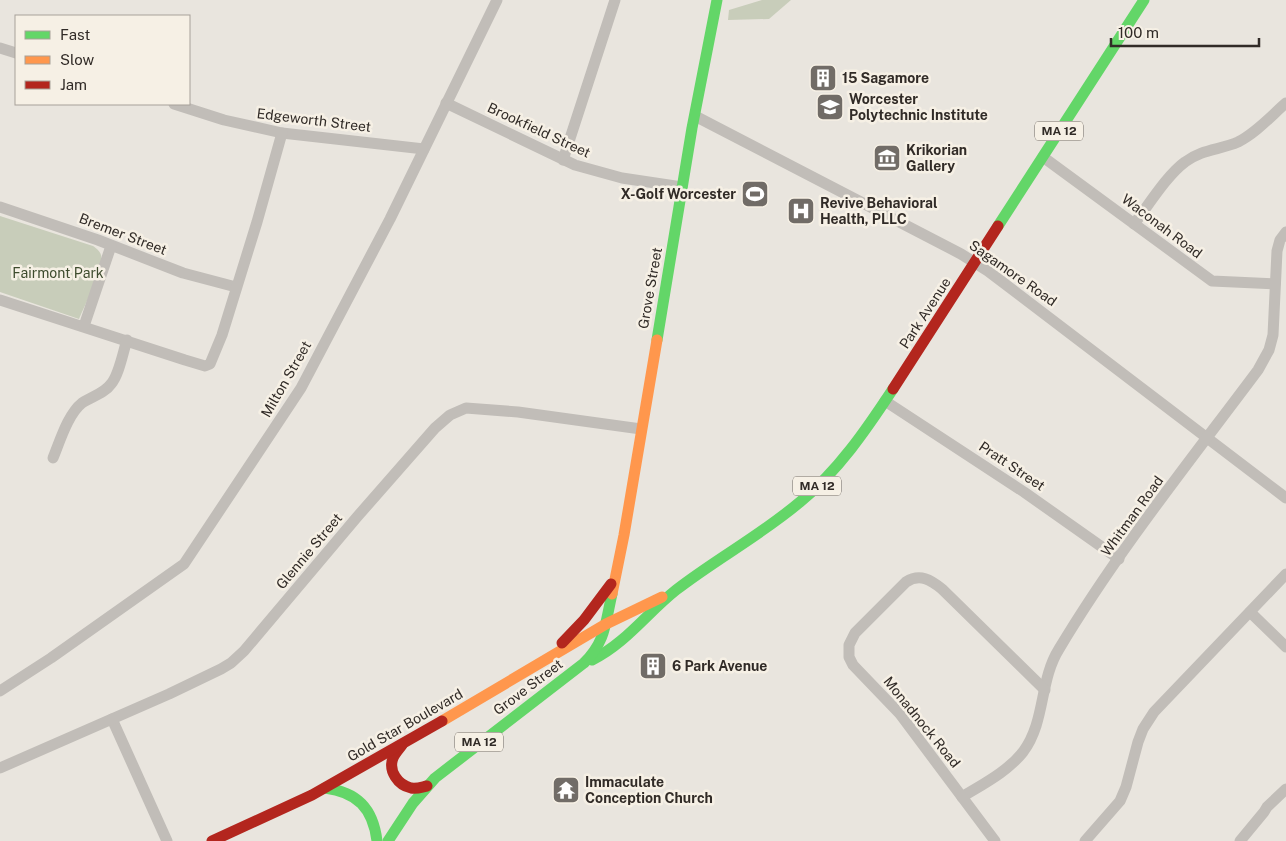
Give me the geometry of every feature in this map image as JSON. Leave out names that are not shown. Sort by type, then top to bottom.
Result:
[{"type":"main road","name":"Grove Street","points":[[391,840],[408,809],[427,786],[459,758],[584,663],[600,646],[624,535],[682,187],[717,0]]},
{"type":"main road","name":"Park Avenue","points":[[584,663],[600,656],[633,633],[675,591],[796,505],[849,452],[886,401],[1144,0]]},
{"type":"main road","name":"Grove Street","points":[[520,676],[554,650],[575,630],[613,582]]},
{"type":"main road","name":"Park Avenue","points":[[606,624],[675,591]]},
{"type":"main road","name":"Gold Star Boulevard","points":[[212,841],[325,788],[520,676],[606,624]]},
{"type":"main road","points":[[402,744],[392,760],[395,777],[412,788],[427,786]]},
{"type":"main road","points":[[325,788],[348,793],[362,804],[373,818],[377,831],[377,841]]},
{"type":"street","name":"Milton Street","points":[[0,691],[52,658],[184,564],[301,388],[390,219],[496,0]]},
{"type":"street","points":[[562,160],[615,0]]},
{"type":"street","points":[[0,48],[15,53]]},
{"type":"street","name":"Brookfield Street","points":[[446,103],[562,160],[592,171],[682,187]]},
{"type":"street","points":[[1134,224],[1174,171],[1183,163],[1200,152],[1229,146],[1242,140],[1286,103]]},
{"type":"street","name":"Edgeworth Street","points":[[177,105],[224,120],[282,134],[424,149]]},
{"type":"street","name":"Sagamore Road","points":[[695,116],[975,263],[1286,498]]},
{"type":"street","points":[[0,300],[205,366],[210,364],[222,335],[282,134]]},
{"type":"street","name":"Waconah Road","points":[[1043,157],[1212,281],[1275,284]]},
{"type":"street","name":"Bremer Street","points":[[0,207],[183,273],[236,287]]},
{"type":"street","name":"Whitman Road","points":[[962,797],[1005,769],[1023,751],[1038,721],[1050,666],[1080,614],[1258,370],[1269,350],[1273,335],[1277,251],[1280,240],[1286,232]]},
{"type":"street","points":[[84,326],[111,246]]},
{"type":"street","points":[[53,458],[66,426],[80,405],[91,397],[105,391],[113,382],[128,340]]},
{"type":"street","name":"Pratt Street","points":[[886,401],[1024,492],[1119,559]]},
{"type":"street","name":"Glennie Street","points":[[0,768],[226,667],[237,659],[357,517],[435,428],[451,414],[466,408],[487,409],[642,430]]},
{"type":"street","points":[[1085,841],[1118,805],[1123,796],[1138,742],[1150,718],[1170,694],[1286,574]]},
{"type":"street","name":"Monadnock Road","points":[[995,841],[892,705],[853,665],[848,651],[849,643],[855,633],[906,582],[915,578],[927,578],[942,589],[1045,690]]},
{"type":"street","points":[[1250,612],[1286,646]]},
{"type":"street","points":[[112,719],[167,841]]},
{"type":"street","points":[[1240,841],[1267,807],[1286,789]]},
{"type":"green space","points":[[762,0],[791,0],[769,19],[728,20],[729,10]]},
{"type":"green space","name":"Fairmont Park","points":[[0,216],[93,246],[99,251],[101,255],[100,268],[79,319],[0,292]]},
{"type":"traffic: fast","points":[[657,340],[692,128],[717,0]]},
{"type":"traffic: fast","points":[[998,226],[1144,0]]},
{"type":"traffic: fast","points":[[592,660],[626,636],[676,590],[770,525],[814,490],[851,449],[893,389]]},
{"type":"traffic: fast","points":[[388,841],[413,803],[435,778],[584,663],[601,639],[612,594]]},
{"type":"traffic: fast","points":[[325,788],[346,793],[362,804],[372,819],[377,841]]},
{"type":"traffic: slow","points":[[612,594],[624,535],[657,340]]},
{"type":"traffic: slow","points":[[442,721],[606,624],[662,597]]},
{"type":"traffic: jam","points":[[893,389],[998,226]]},
{"type":"traffic: jam","points":[[562,643],[584,620],[611,584]]},
{"type":"traffic: jam","points":[[212,841],[312,795],[442,721]]},
{"type":"traffic: jam","points":[[402,745],[393,758],[392,768],[395,777],[402,784],[411,788],[427,786]]},
{"type":"place","name":"15 Sagamore","points":[[823,78]]},
{"type":"place","name":"Worcester Polytechnic Institute","points":[[830,107]]},
{"type":"place","name":"Krikorian Gallery","points":[[887,158]]},
{"type":"place","name":"X-Golf Worcester","points":[[755,194]]},
{"type":"place","name":"Revive Behavioral Health, PLLC","points":[[801,211]]},
{"type":"place","name":"6 Park Avenue","points":[[653,666]]},
{"type":"place","name":"Immaculate Conception Church","points":[[566,790]]}]
